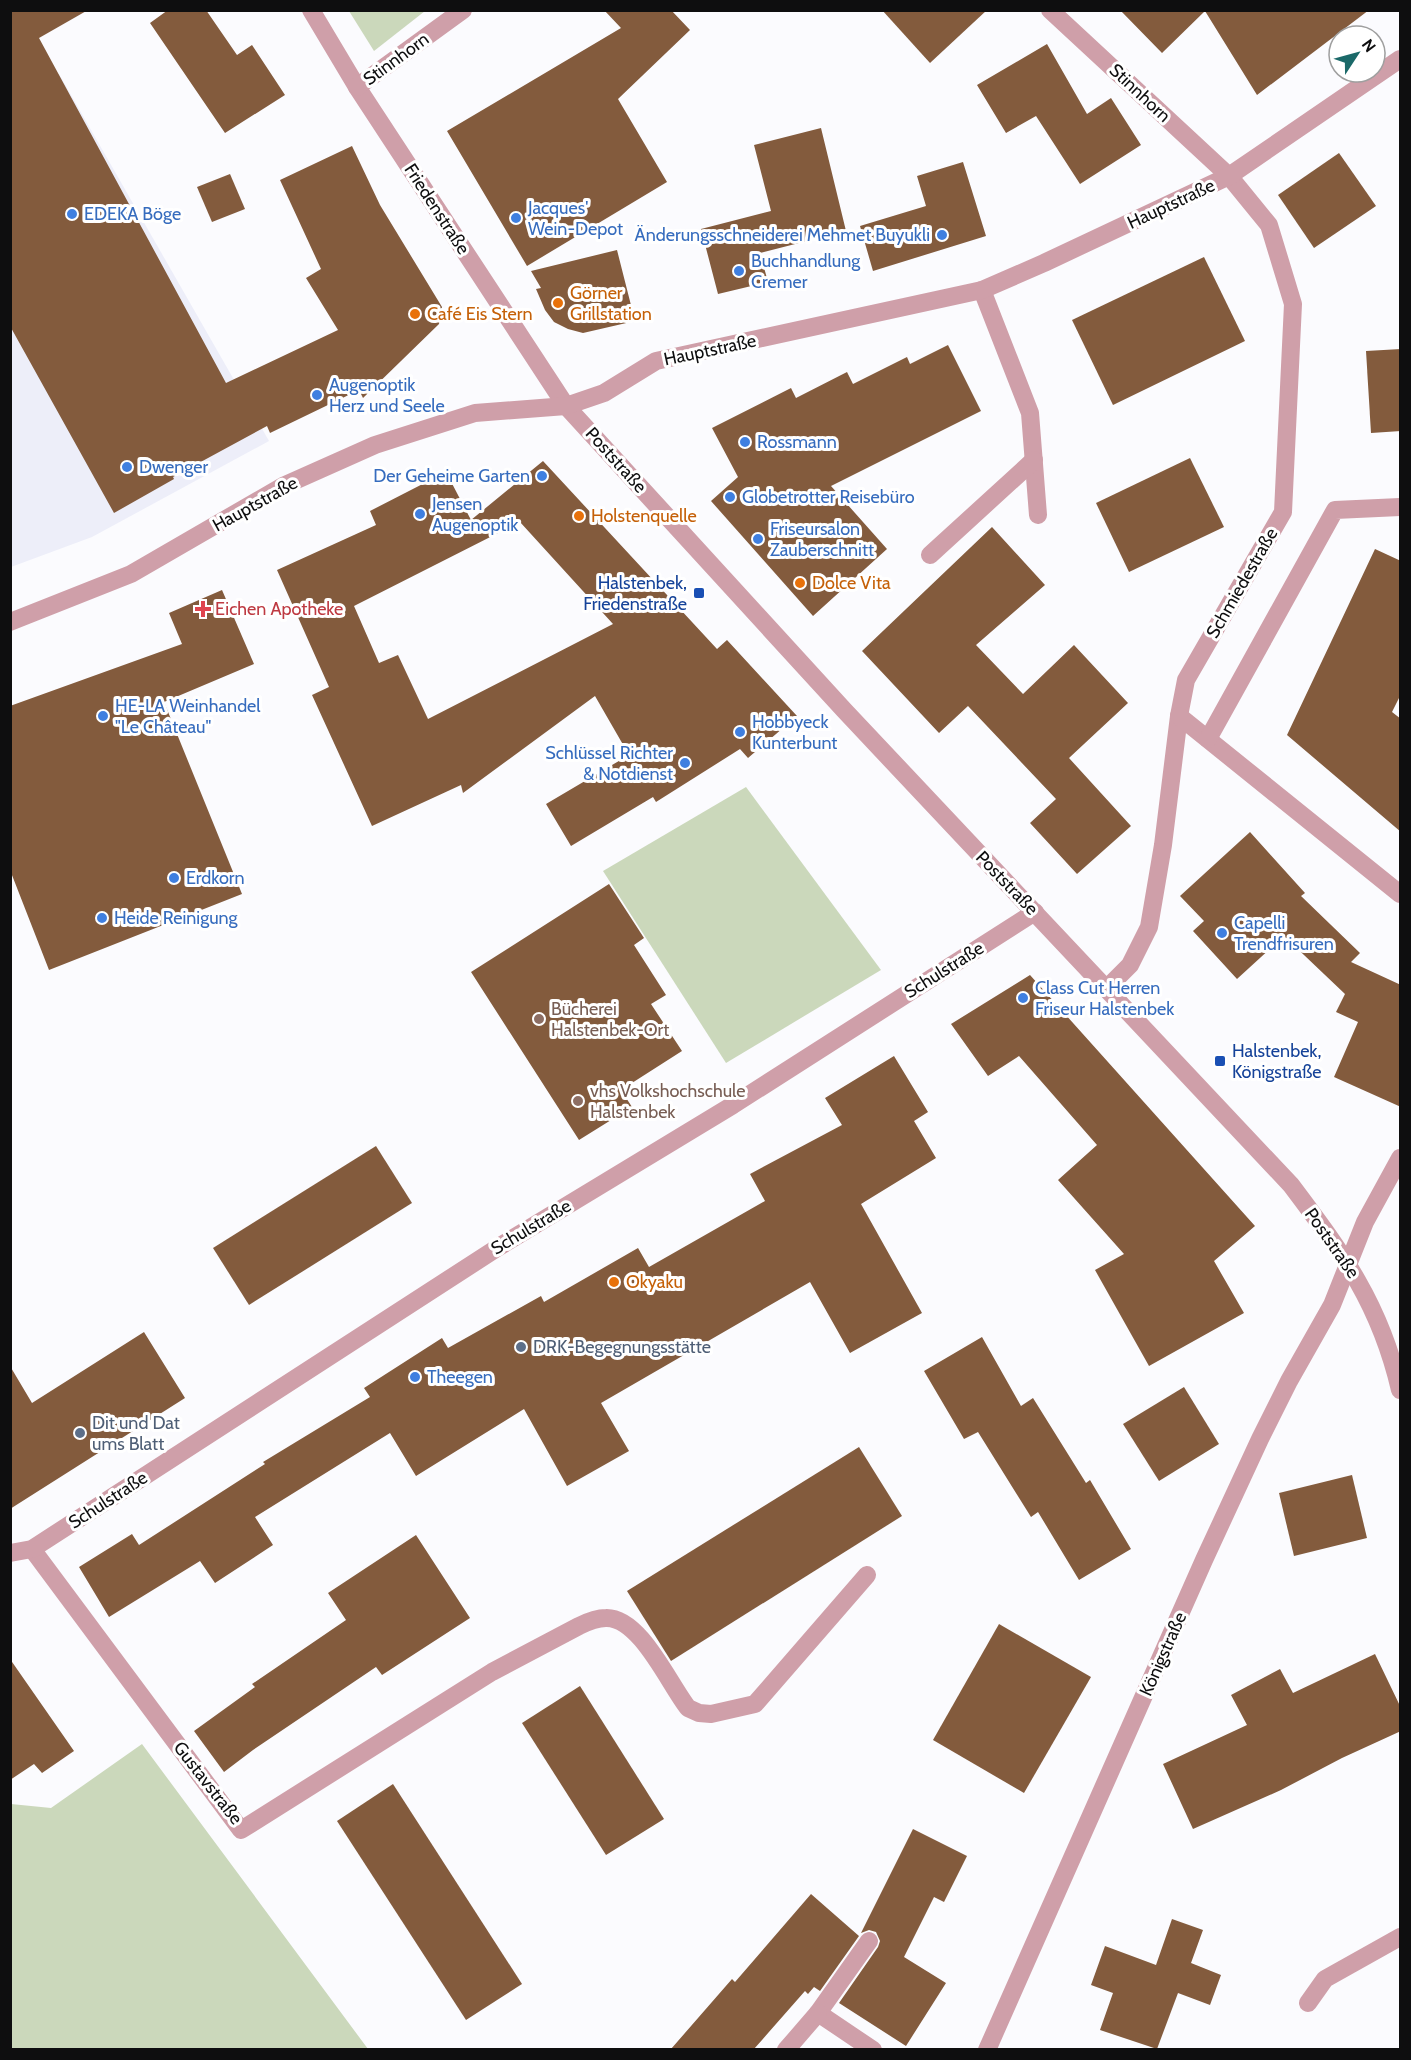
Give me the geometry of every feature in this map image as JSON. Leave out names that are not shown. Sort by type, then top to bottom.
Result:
[{"type":"street","name":"Friedenstraße","points":[[311,10],[357,87],[566,406]]},
{"type":"street","name":"Stinnhorn","points":[[357,87],[463,10]]},
{"type":"street","name":"Stinnhorn","points":[[1050,10],[1229,176]]},
{"type":"street","name":"Hauptstraße","points":[[10,622],[131,574],[283,486],[375,446],[475,413],[566,406],[604,393],[656,361],[982,290],[1229,176],[1401,59]]},
{"type":"street","name":"Schmiedestraße","points":[[1107,988],[1130,965],[1149,927],[1186,680],[1284,512],[1293,304],[1269,225],[1229,176]]},
{"type":"street","points":[[982,290],[1030,413],[1038,515]]},
{"type":"street","name":"Poststraße","points":[[566,406],[844,710],[1291,1185],[1348,1262],[1369,1299],[1383,1331],[1401,1390]]},
{"type":"street","points":[[930,555],[1034,460]]},
{"type":"street","points":[[1208,739],[1335,510],[1401,507]]},
{"type":"street","points":[[1179,716],[1401,894]]},
{"type":"street","name":"Schulstraße","points":[[32,1549],[496,1248],[733,1105],[1035,912]]},
{"type":"street","name":"Königstraße","points":[[987,2049],[1204,1560],[1289,1381],[1332,1305],[1365,1222],[1401,1158]]},
{"type":"street","points":[[10,1553],[32,1549]]},
{"type":"street","name":"Gustavstraße","points":[[32,1549],[241,1830],[492,1672],[579,1626],[607,1618],[627,1625],[639,1636],[688,1708],[699,1713],[711,1714],[754,1704],[867,1575]]},
{"type":"street","points":[[1308,2003],[1325,1979],[1401,1937]]},
{"type":"street","points":[[786,2049],[818,2013],[869,1941]]},
{"type":"street","points":[[818,2013],[873,2049]]},
{"type":"shaded area","name":"EDEKA Böge","points":[[59,74],[269,441],[92,537],[11,567],[11,101]]},
{"type":"green space","points":[[349,11],[425,11],[374,51]]},
{"type":"green space","points":[[746,787],[881,970],[726,1063],[603,871]]},
{"type":"green space","points":[[142,1744],[368,2049],[11,2049],[11,1804],[51,1808]]},
{"type":"building","name":"EDEKA Böge","points":[[10,10],[88,10],[39,38],[226,383],[338,330],[306,278],[321,269],[280,180],[352,146],[380,205],[442,307],[439,324],[363,398],[359,390],[270,433],[267,426],[173,477],[174,479],[114,513],[10,326]]},
{"type":"building","points":[[168,10],[206,10],[237,55],[252,45],[285,95],[225,133],[150,23]]},
{"type":"building","points":[[604,10],[671,10],[690,30],[618,99],[667,182],[527,266],[447,131],[621,28]]},
{"type":"building","points":[[882,10],[987,10],[930,63]]},
{"type":"building","points":[[1120,10],[1369,10],[1351,24],[1327,24],[1327,42],[1257,95],[1205,11],[1162,53]]},
{"type":"building","points":[[1047,44],[1087,114],[1111,98],[1141,145],[1080,184],[1036,116],[1006,133],[977,85]]},
{"type":"building","points":[[821,128],[846,231],[760,253],[768,282],[718,294],[701,229],[771,211],[754,145]]},
{"type":"building","points":[[1339,153],[1376,206],[1314,248],[1278,195]]},
{"type":"building","points":[[963,162],[986,236],[873,271],[860,226],[926,206],[917,176]]},
{"type":"building","points":[[230,174],[245,209],[212,222],[197,187]]},
{"type":"building","points":[[617,250],[635,321],[583,333],[554,322],[545,310],[536,289],[541,288],[531,271]]},
{"type":"building","points":[[1204,257],[1245,341],[1113,405],[1072,320]]},
{"type":"building","points":[[948,345],[981,411],[831,486],[887,549],[813,616],[711,501],[738,477],[712,428],[791,388],[796,398],[847,372],[853,384],[907,357],[910,364]]},
{"type":"building","points":[[1401,349],[1401,431],[1371,433],[1366,351]]},
{"type":"building","points":[[1190,458],[1224,527],[1129,572],[1096,503]]},
{"type":"building","points":[[543,461],[717,649],[727,640],[797,716],[748,758],[740,749],[656,802],[653,797],[571,846],[546,804],[629,755],[595,696],[463,793],[461,785],[372,826],[312,695],[329,687],[277,570],[376,525],[370,511],[446,472],[471,520]],"holes":[[[520,522],[613,624],[428,719],[398,655],[379,663],[354,606]]]},
{"type":"building","points":[[992,527],[1045,585],[976,645],[1023,694],[1074,645],[1128,703],[1069,758],[1131,826],[1077,874],[1030,823],[1056,799],[968,706],[939,733],[862,651]]},
{"type":"building","points":[[1375,549],[1401,561],[1401,694],[1392,712],[1401,719],[1401,832],[1287,735]]},
{"type":"building","points":[[222,590],[254,664],[164,702],[242,894],[49,970],[10,870],[10,706],[182,644],[169,613]]},
{"type":"building","points":[[1250,832],[1305,893],[1301,896],[1360,953],[1351,962],[1401,985],[1401,1107],[1334,1077],[1358,1022],[1336,1012],[1345,994],[1284,936],[1237,979],[1193,931],[1204,921],[1180,896]]},
{"type":"building","points":[[609,884],[644,938],[634,945],[666,995],[651,1004],[682,1051],[621,1090],[632,1107],[579,1140],[471,972]]},
{"type":"building","points":[[1030,975],[1255,1226],[1214,1261],[1244,1313],[1149,1366],[1095,1270],[1124,1254],[1058,1180],[1097,1145],[1019,1056],[988,1076],[951,1024]]},
{"type":"building","points":[[894,1056],[928,1112],[914,1121],[936,1158],[861,1204],[922,1313],[850,1353],[810,1282],[601,1403],[629,1451],[567,1486],[524,1409],[416,1476],[390,1433],[255,1517],[273,1545],[215,1583],[200,1561],[109,1617],[79,1567],[132,1534],[139,1545],[265,1464],[263,1462],[370,1397],[364,1388],[442,1338],[448,1348],[541,1296],[544,1302],[638,1248],[649,1267],[765,1201],[750,1174],[842,1125],[825,1098]]},
{"type":"building","points":[[376,1146],[412,1203],[249,1305],[213,1248]]},
{"type":"building","points":[[144,1332],[185,1398],[10,1509],[10,1366],[32,1403]]},
{"type":"building","points":[[982,1337],[1021,1406],[1033,1398],[1086,1483],[1090,1480],[1131,1549],[1079,1580],[1038,1512],[1031,1517],[978,1432],[964,1439],[924,1371]]},
{"type":"building","points":[[1184,1387],[1219,1444],[1159,1481],[1123,1424]]},
{"type":"building","points":[[859,1447],[902,1516],[671,1661],[627,1591]]},
{"type":"building","points":[[1352,1475],[1367,1538],[1294,1556],[1279,1493]]},
{"type":"building","points":[[416,1535],[470,1618],[382,1675],[376,1667],[224,1772],[194,1731],[255,1687],[252,1684],[346,1620],[328,1593]]},
{"type":"building","points":[[999,1624],[1091,1677],[1024,1793],[933,1740]]},
{"type":"building","points":[[1375,1654],[1401,1708],[1401,1731],[1342,1758],[1281,1790],[1193,1829],[1163,1764],[1247,1725],[1231,1695],[1280,1669],[1293,1693]]},
{"type":"building","points":[[10,1659],[74,1751],[42,1773],[34,1764],[10,1780]]},
{"type":"building","points":[[580,1686],[664,1819],[606,1855],[522,1723]]},
{"type":"building","points":[[393,1784],[522,1984],[466,2020],[337,1821]]},
{"type":"building","points":[[913,1829],[967,1856],[944,1902],[934,1897],[904,1957],[946,1983],[906,2046],[839,2003],[878,1947],[880,1941],[876,1932],[869,1930],[861,1933]]},
{"type":"building","points":[[811,1894],[859,1936],[820,1991],[814,1987],[808,1994],[805,1991],[754,2049],[671,2049],[732,1979],[735,1982]]},
{"type":"building","points":[[1172,1919],[1203,1930],[1191,1963],[1221,1975],[1210,2005],[1178,1993],[1157,2049],[1100,2030],[1113,1993],[1091,1985],[1105,1946],[1156,1965]]},
{"type":"place","name":"EDEKA Böge","points":[[72,214]]},
{"type":"place","name":"Jacques' Wein-Depot","points":[[516,218]]},
{"type":"place","name":"Änderungsschneiderei Mehmet Buyukli","points":[[942,235]]},
{"type":"place","name":"Buchhandlung Cremer","points":[[739,271]]},
{"type":"place","name":"Görner Grillstation","points":[[558,303]]},
{"type":"place","name":"Café Eis Stern","points":[[415,314]]},
{"type":"place","name":"Augenoptik Herz und Seele","points":[[317,395]]},
{"type":"place","name":"Rossmann","points":[[745,442]]},
{"type":"place","name":"Dwenger","points":[[127,467]]},
{"type":"place","name":"Der Geheime Garten","points":[[542,476]]},
{"type":"place","name":"Globetrotter Reisebüro","points":[[730,497]]},
{"type":"place","name":"Jensen Augenoptik","points":[[420,514]]},
{"type":"place","name":"Holstenquelle","points":[[579,516]]},
{"type":"place","name":"Friseursalon Zauberschnitt","points":[[758,539]]},
{"type":"place","name":"Dolce Vita","points":[[800,583]]},
{"type":"place","name":"Halstenbek, Friedenstraße","points":[[699,593]]},
{"type":"place","name":"Eichen Apotheke","points":[[203,609]]},
{"type":"place","name":"HE-LA Weinhandel \"Le Château\"","points":[[103,716]]},
{"type":"place","name":"Hobbyeck Kunterbunt","points":[[740,732]]},
{"type":"place","name":"Schlüssel Richter & Notdienst","points":[[685,763]]},
{"type":"place","name":"Erdkorn","points":[[174,878]]},
{"type":"place","name":"Heide Reinigung","points":[[102,918]]},
{"type":"place","name":"Capelli Trendfrisuren","points":[[1222,933]]},
{"type":"place","name":"Class Cut Herren Friseur Halstenbek","points":[[1023,998]]},
{"type":"place","name":"Bücherei Halstenbek-Ort","points":[[539,1019]]},
{"type":"place","name":"Halstenbek, Königstraße","points":[[1220,1061]]},
{"type":"place","name":"vhs Volkshochschule Halstenbek","points":[[578,1101]]},
{"type":"place","name":"Okyaku","points":[[614,1282]]},
{"type":"place","name":"DRK-Begegnungsstätte","points":[[521,1347]]},
{"type":"place","name":"Theegen","points":[[415,1377]]},
{"type":"place","name":"Dit und Dat ums Blatt","points":[[80,1433]]}]
